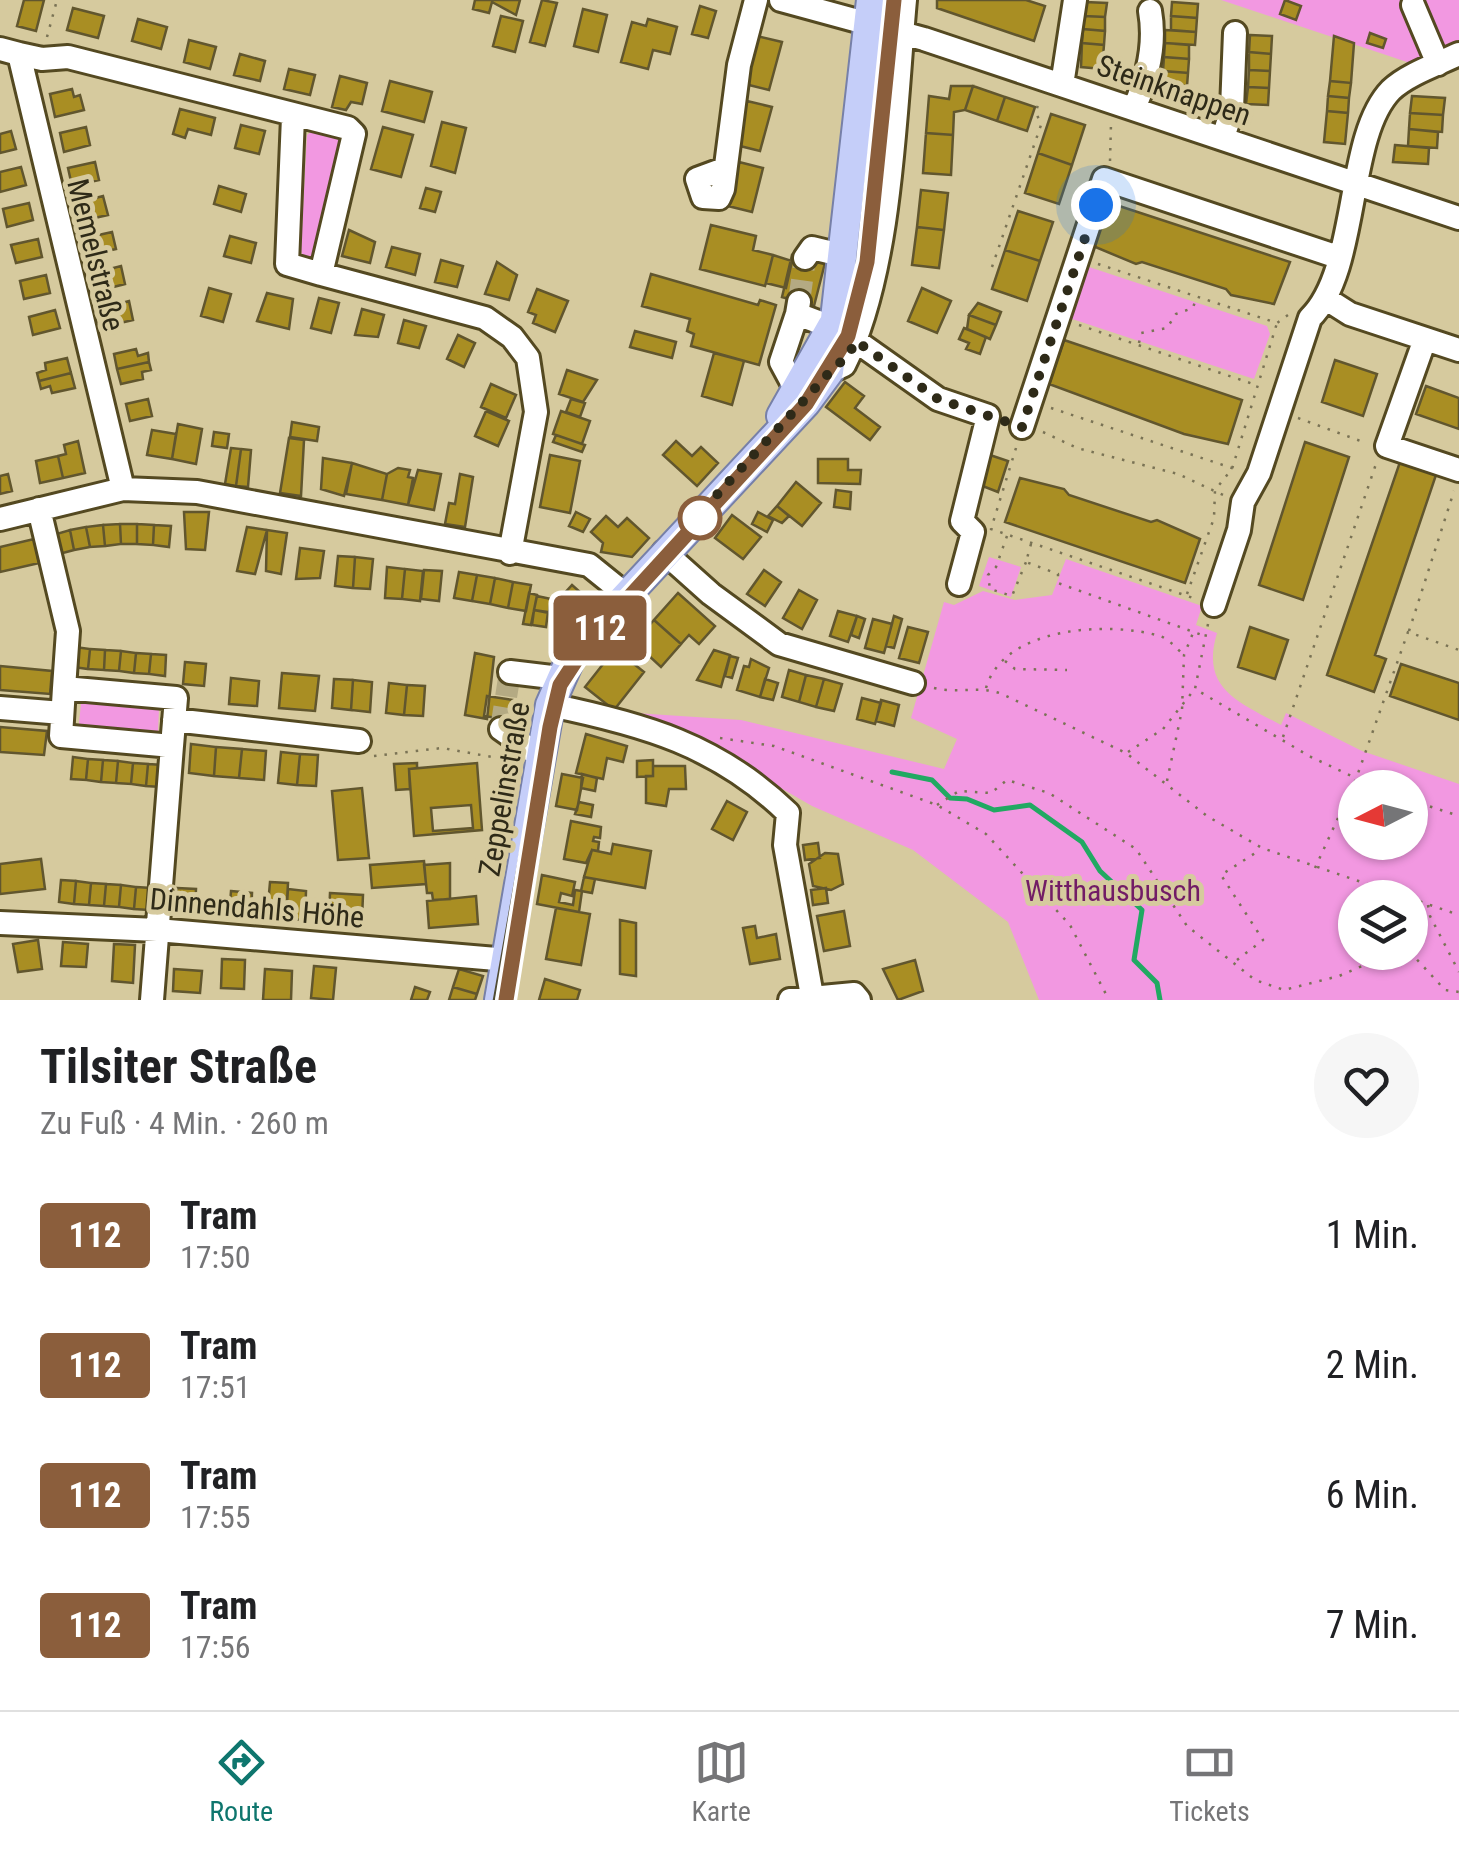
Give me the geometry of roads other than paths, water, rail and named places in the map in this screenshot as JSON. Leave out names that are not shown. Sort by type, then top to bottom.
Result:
[{"type":"main road","name":"Zeppelinstraße","points":[[499,1000],[555,692],[573,653],[776,430],[806,404],[829,372],[870,12]]},
{"type":"main road","name":"Zeppelinstraße","points":[[776,430],[795,388],[832,326]]},
{"type":"street","points":[[724,169],[739,65],[756,0]]},
{"type":"street","name":"Steinknappen","points":[[781,0],[870,12],[902,33],[1052,89],[1134,108],[1459,218]]},
{"type":"street","name":"Zeppelinstraße","points":[[829,372],[844,365],[856,341],[878,256],[905,0]]},
{"type":"street","points":[[1052,89],[1075,0]]},
{"type":"street","points":[[1214,606],[1239,530],[1243,502],[1260,473],[1310,318],[1328,300],[1364,150],[1390,91],[1449,59],[1413,5]]},
{"type":"street","points":[[1134,108],[1146,82],[1154,32],[1150,11]]},
{"type":"street","points":[[1224,138],[1232,108],[1235,33]]},
{"type":"street","points":[[20,54],[68,57],[348,128],[354,134],[321,274]]},
{"type":"street","name":"Memelstraße","points":[[20,54],[123,489]]},
{"type":"street","points":[[293,117],[286,264],[485,318],[512,336],[528,358],[536,412],[510,553]]},
{"type":"street","points":[[1022,427],[1104,179],[1338,256]]},
{"type":"street","points":[[806,258],[812,248],[845,256]]},
{"type":"street","points":[[1328,300],[1350,314],[1459,350]]},
{"type":"street","points":[[795,388],[781,362],[798,308],[856,341],[938,399],[988,416],[962,521],[973,532],[959,584]]},
{"type":"street","points":[[1425,339],[1387,446],[1459,473]]},
{"type":"street","points":[[0,519],[123,489],[197,492],[589,565],[625,594]]},
{"type":"street","points":[[39,509],[68,631],[61,736],[172,746]]},
{"type":"street","points":[[664,552],[711,594],[779,644],[913,683]]},
{"type":"street","points":[[510,672],[722,759],[788,812],[786,845],[801,998],[854,994],[858,1000]]},
{"type":"street","points":[[64,688],[176,698],[152,1000]]},
{"type":"street","points":[[0,708],[62,713]]},
{"type":"street","points":[[174,720],[358,741]]},
{"type":"street","points":[[501,730],[540,763]]},
{"type":"street","name":"Dinnendahls Höhe","points":[[0,923],[157,930],[508,960]]},
{"type":"waterway","points":[[892,772],[932,780],[950,798],[967,799],[994,810],[1030,805],[1082,842],[1100,871],[1142,910],[1134,960],[1157,983],[1160,1000]]},
{"type":"tunnel","points":[[799,302],[805,258]]},
{"type":"tunnel","points":[[501,729],[510,672]]},
{"type":"tram line","points":[[494,1000],[547,704],[577,641],[801,398],[835,348],[852,301],[859,259],[885,0]]},
{"type":"tram line","name":"112","points":[[506,1000],[560,685],[588,642],[806,404],[848,336],[867,262],[894,0]]},
{"type":"park label","name":"Witthausbusch","points":[[1113,890]]}]
